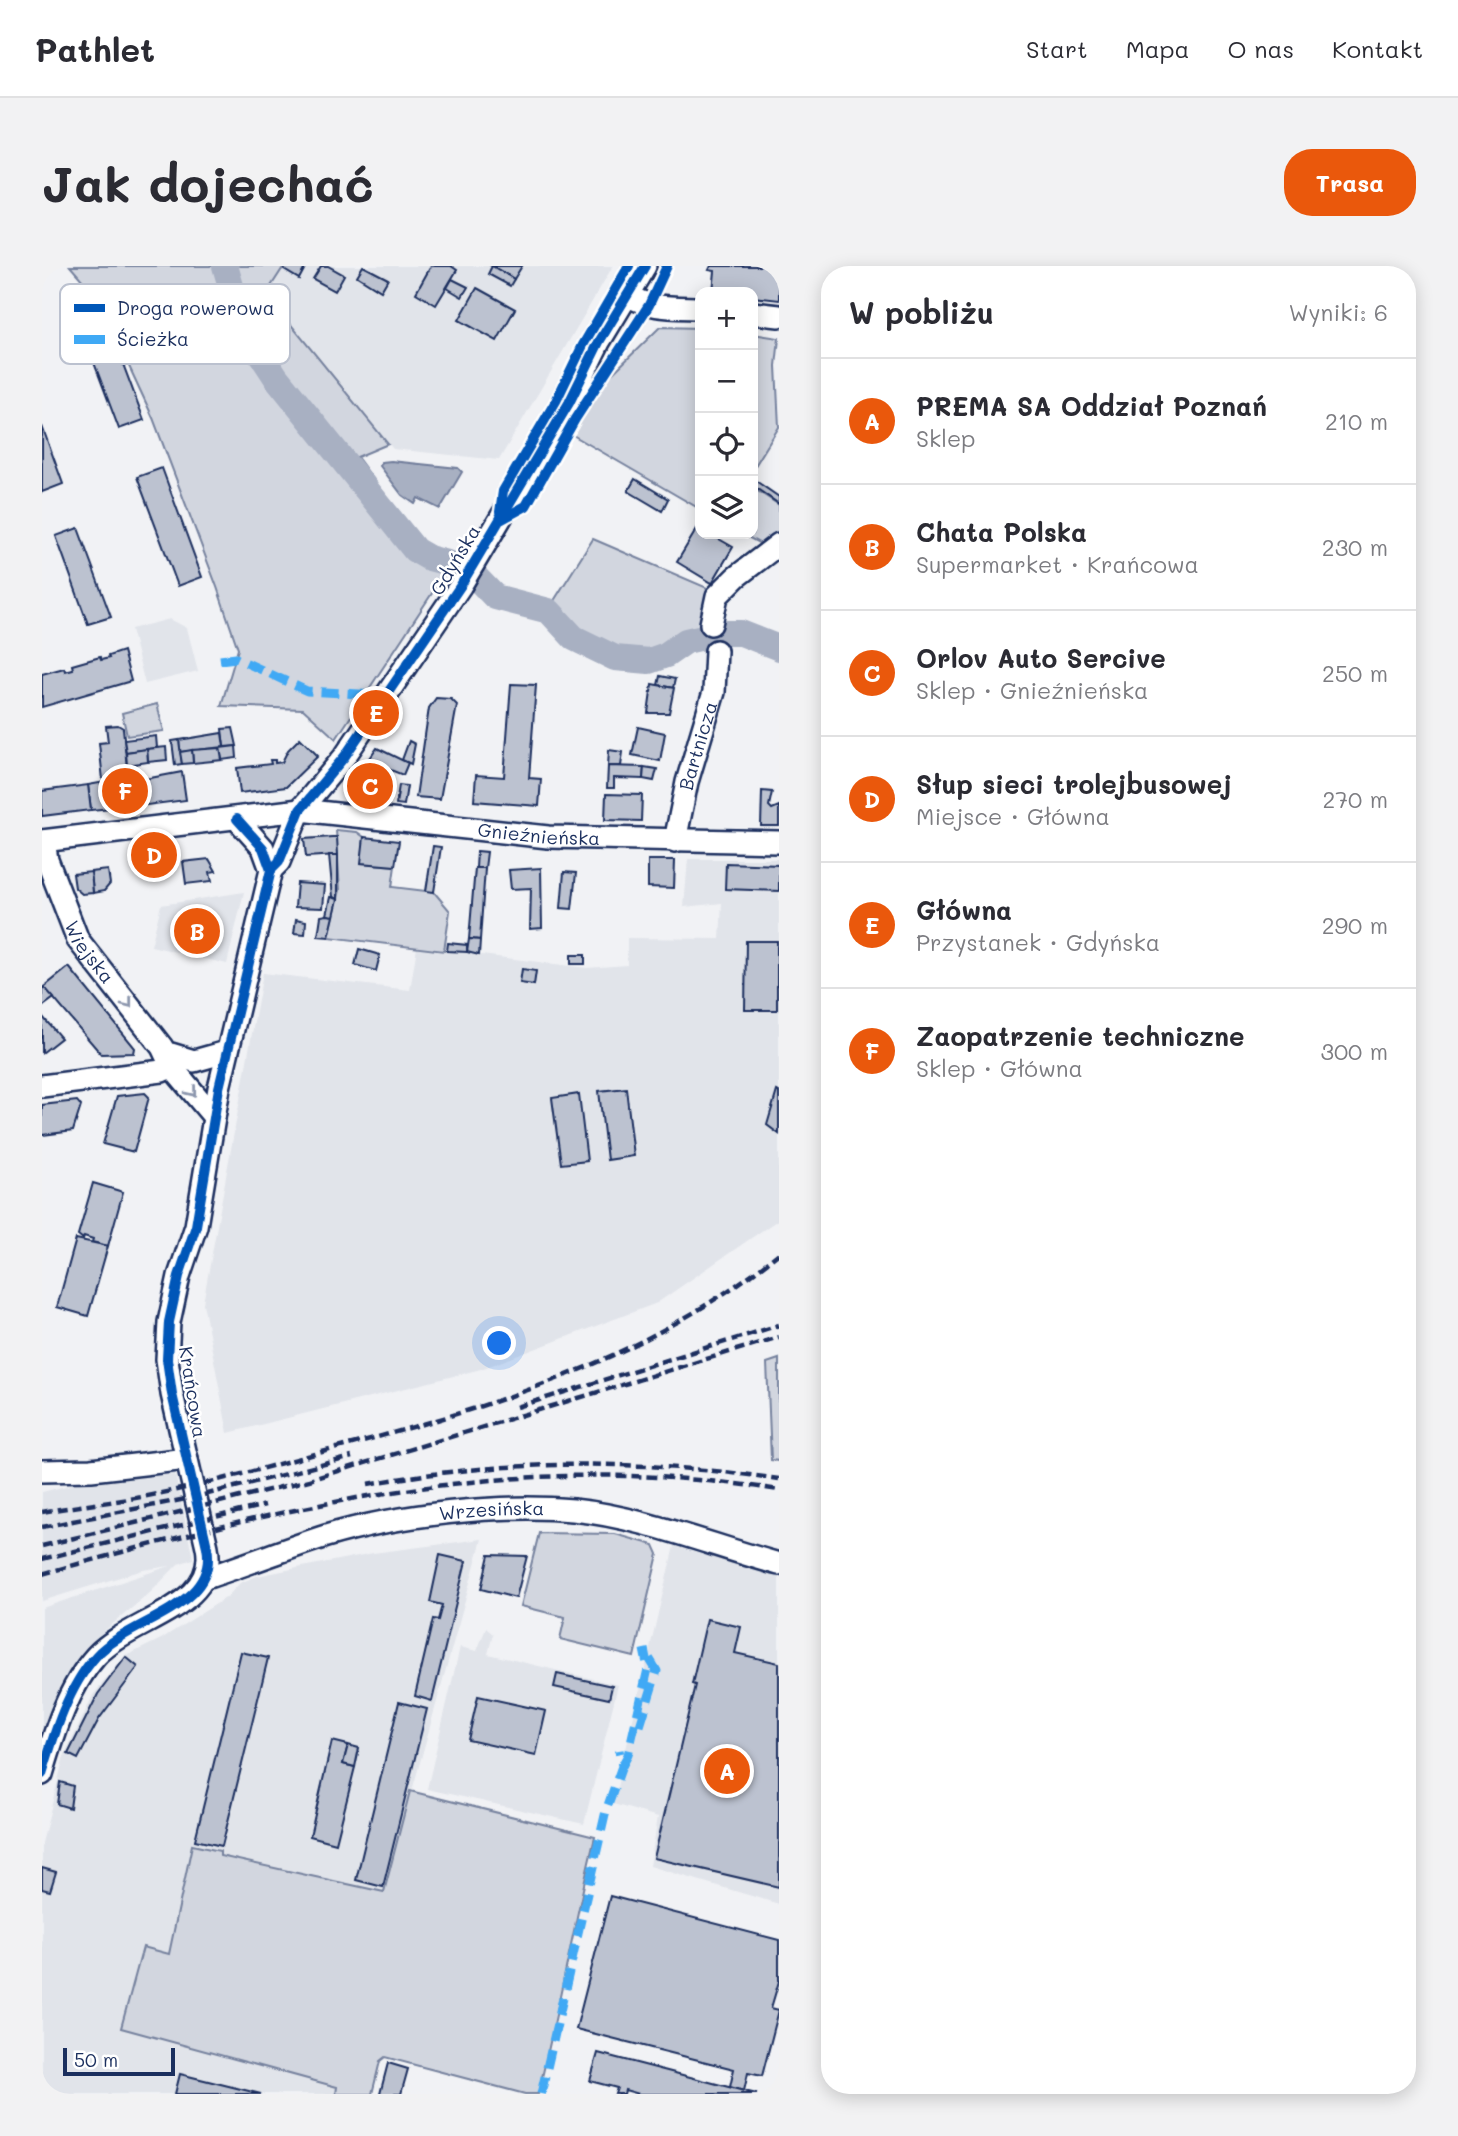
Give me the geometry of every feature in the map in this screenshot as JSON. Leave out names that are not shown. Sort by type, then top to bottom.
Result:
[{"type":"street","points":[[638,276],[640,303],[659,307],[695,308]]},
{"type":"street","name":"Gdyńska","points":[[300,810],[345,756],[461,585],[569,403],[638,276]]},
{"type":"street","points":[[758,314],[779,316]]},
{"type":"street","points":[[710,624],[717,596],[736,577],[779,544]]},
{"type":"street","name":"Bartnicza","points":[[676,841],[684,793],[714,691],[716,651]]},
{"type":"street","points":[[263,848],[274,825],[300,810]]},
{"type":"street","name":"Gnieźnieńska","points":[[43,841],[300,810],[548,837],[779,842]]},
{"type":"street","name":"Krańcowa","points":[[205,1578],[209,1558],[169,1373],[169,1322],[205,1188],[226,1052],[271,870],[279,862],[300,810]]},
{"type":"street","points":[[237,819],[263,848],[271,870]]},
{"type":"street","name":"Wiejska","points":[[43,841],[47,860],[78,940],[172,1058],[214,1117]]},
{"type":"street","points":[[42,1086],[162,1071],[172,1058],[199,1060],[226,1052]]},
{"type":"street","points":[[42,1471],[91,1470],[187,1459]]},
{"type":"street","name":"Wrzesińska","points":[[205,1578],[327,1536],[372,1526],[425,1516],[535,1509],[611,1516],[779,1564]]},
{"type":"street","points":[[42,1774],[66,1706],[97,1656],[118,1637],[184,1600],[205,1578]]},
{"type":"shaded area","points":[[70,266],[284,266],[272,284],[86,284]]},
{"type":"shaded area","points":[[284,266],[613,266],[499,460],[393,449],[290,323],[290,284],[272,284]]},
{"type":"shaded area","points":[[290,324],[388,444],[357,457],[444,575],[336,739],[303,709],[221,706],[238,649],[153,418],[128,364],[290,364]]},
{"type":"shaded area","points":[[660,327],[695,328],[695,506],[571,434],[609,377]]},
{"type":"shaded area","points":[[758,335],[779,338],[776,366],[779,427],[758,461]]},
{"type":"shaded area","points":[[758,491],[779,505],[779,539],[770,549],[751,539],[758,539]]},
{"type":"shaded area","points":[[593,539],[712,590],[701,632],[664,651],[646,653],[595,642],[550,607]]},
{"type":"shaded area","points":[[170,619],[187,628],[198,671],[145,684],[131,629]]},
{"type":"shaded area","points":[[157,704],[164,731],[127,736],[122,713]]},
{"type":"shaded area","points":[[336,830],[357,832],[364,837],[362,863],[395,866],[392,887],[434,892],[450,911],[444,951],[329,937],[340,890]]},
{"type":"shaded area","points":[[688,859],[779,859],[779,1219],[657,1303],[481,1369],[228,1433],[203,1303],[263,973],[410,990],[417,947],[587,968],[627,965],[627,938],[720,939],[722,903],[684,907]]},
{"type":"shaded area","points":[[244,892],[227,964],[151,946],[161,905]]},
{"type":"shaded area","points":[[779,1359],[779,1461],[771,1460],[767,1363]]},
{"type":"shaded area","points":[[175,1474],[193,1559],[178,1564],[151,1592],[97,1637],[58,1696],[42,1734],[42,1608],[170,1566],[143,1570],[42,1601],[42,1492],[78,1483]]},
{"type":"shaded area","points":[[539,1533],[615,1534],[654,1545],[658,1554],[634,1657],[560,1639],[565,1617],[521,1606]]},
{"type":"shaded area","points":[[482,1539],[384,1892],[220,1856],[220,1852],[169,1954],[143,1948],[121,2028],[338,2087],[336,2094],[42,2094],[42,1843],[64,1757],[93,1695],[124,1657],[161,1639],[227,1597],[240,1583],[257,1576],[373,1553]]},
{"type":"shaded area","points":[[674,1546],[779,1577],[779,1904],[650,1866],[658,1817],[613,1804]]},
{"type":"shaded area","points":[[486,1628],[493,1634],[488,1654],[618,1685],[584,1824],[427,1789],[460,1647],[477,1651]]},
{"type":"shaded area","points":[[410,1791],[595,1837],[538,2094],[525,2094],[385,2057],[380,2061],[372,2094],[336,2094],[337,2087],[121,2028],[143,1947],[169,1954],[192,1845],[220,1851],[220,1856],[384,1892]]},
{"type":"water","points":[[382,462],[458,468],[462,472],[440,509],[418,498],[415,504],[402,495],[380,466]]},
{"type":"building","points":[[287,266],[306,266],[299,279],[284,270]]},
{"type":"building","points":[[321,266],[328,266],[344,275],[335,291],[313,279]]},
{"type":"building","points":[[363,266],[388,279],[381,291],[357,276]]},
{"type":"building","points":[[431,266],[451,266],[457,270],[436,305],[416,293]]},
{"type":"building","points":[[492,266],[522,266],[514,279]]},
{"type":"building","points":[[492,266],[514,279],[510,286],[488,274]]},
{"type":"building","points":[[711,266],[779,266],[779,300],[758,298],[758,287],[713,287],[715,271],[709,270]]},
{"type":"building","points":[[452,279],[468,287],[462,297],[447,288]]},
{"type":"building","points":[[477,288],[515,309],[497,341],[459,320]]},
{"type":"building","points":[[95,364],[123,364],[144,420],[119,429]]},
{"type":"building","points":[[42,426],[63,484],[42,492]]},
{"type":"building","points":[[162,468],[202,577],[178,586],[137,477]]},
{"type":"building","points":[[635,479],[668,499],[662,511],[628,491]]},
{"type":"building","points":[[758,482],[779,497],[779,504],[758,489]]},
{"type":"building","points":[[78,528],[111,617],[88,624],[56,536]]},
{"type":"building","points":[[695,532],[695,539],[719,539],[733,547],[712,583],[677,562]]},
{"type":"building","points":[[123,651],[131,681],[42,707],[42,674],[64,668],[65,671],[73,669],[72,665],[100,657],[101,660],[109,658],[108,656]]},
{"type":"building","points":[[660,676],[675,679],[673,688],[658,685]]},
{"type":"building","points":[[511,684],[536,685],[529,778],[541,779],[539,806],[474,801],[476,775],[504,777]]},
{"type":"building","points":[[652,684],[674,688],[669,713],[648,713]]},
{"type":"building","points":[[436,698],[451,699],[457,705],[440,799],[416,797],[429,708]]},
{"type":"building","points":[[118,725],[123,728],[128,778],[113,782],[113,779],[103,780],[99,743],[108,742],[106,726]]},
{"type":"building","points":[[638,727],[665,733],[660,761],[632,755]]},
{"type":"building","points":[[233,728],[237,746],[224,747],[222,729]]},
{"type":"building","points":[[222,733],[224,747],[180,752],[179,740]]},
{"type":"building","points":[[156,736],[157,748],[126,752],[124,740]]},
{"type":"building","points":[[300,738],[318,756],[286,787],[240,793],[237,768],[271,764],[270,760],[275,760],[275,763],[282,762],[288,750]]},
{"type":"building","points":[[179,740],[182,764],[175,765],[172,741]]},
{"type":"building","points":[[409,741],[415,744],[411,764],[402,760]]},
{"type":"building","points":[[236,746],[237,758],[222,760],[220,748]]},
{"type":"building","points":[[166,747],[167,760],[148,762],[147,749]]},
{"type":"building","points":[[220,748],[222,760],[193,763],[192,750]]},
{"type":"building","points":[[377,748],[408,763],[403,775],[368,761]]},
{"type":"building","points":[[147,749],[148,762],[127,765],[126,752]]},
{"type":"building","points":[[192,750],[193,763],[182,764],[180,752]]},
{"type":"building","points":[[609,750],[623,752],[621,766],[608,766]]},
{"type":"building","points":[[608,766],[644,767],[643,779],[614,778],[614,788],[607,788]]},
{"type":"building","points":[[644,767],[657,769],[654,781],[643,779]]},
{"type":"building","points":[[182,772],[186,800],[132,807],[129,782]]},
{"type":"building","points":[[359,773],[391,777],[388,803],[348,799],[345,795]]},
{"type":"building","points":[[128,778],[132,806],[91,810],[88,785]]},
{"type":"building","points":[[88,785],[91,810],[42,816],[42,791]]},
{"type":"building","points":[[399,785],[407,786],[404,805],[396,804]]},
{"type":"building","points":[[762,791],[772,792],[769,806],[772,809],[779,806],[779,826],[761,826]]},
{"type":"building","points":[[606,794],[642,795],[641,821],[605,820]]},
{"type":"building","points":[[337,837],[338,855],[306,857],[304,839]]},
{"type":"building","points":[[364,837],[399,841],[395,866],[361,863]]},
{"type":"building","points":[[433,846],[441,847],[434,892],[426,891]]},
{"type":"building","points":[[477,851],[487,852],[485,868],[476,868]]},
{"type":"building","points":[[329,855],[338,855],[338,899],[333,897]]},
{"type":"building","points":[[209,859],[216,871],[210,872],[212,881],[186,884],[183,862]]},
{"type":"building","points":[[648,860],[675,860],[674,888],[648,887]]},
{"type":"building","points":[[726,863],[779,865],[779,891],[725,889]]},
{"type":"building","points":[[475,868],[485,868],[480,940],[469,939]]},
{"type":"building","points":[[541,868],[542,928],[530,929],[531,888],[511,889],[509,870]]},
{"type":"building","points":[[108,870],[110,884],[104,891],[93,893],[91,872]]},
{"type":"building","points":[[91,872],[93,893],[82,894],[75,888],[73,874]]},
{"type":"building","points":[[564,872],[576,873],[572,909],[561,908]]},
{"type":"building","points":[[297,883],[325,885],[323,908],[295,907]]},
{"type":"building","points":[[331,897],[338,899],[334,916],[327,915]]},
{"type":"building","points":[[187,913],[214,919],[207,949],[180,943]]},
{"type":"building","points":[[321,916],[334,916],[329,937],[318,936]]},
{"type":"building","points":[[296,919],[306,921],[305,934],[294,933]]},
{"type":"building","points":[[469,939],[480,940],[479,955],[467,952]]},
{"type":"building","points":[[746,941],[777,941],[777,1010],[745,1010]]},
{"type":"building","points":[[448,943],[467,945],[467,952],[447,951]]},
{"type":"building","points":[[359,949],[380,955],[376,971],[355,965]]},
{"type":"building","points":[[571,955],[585,955],[585,964],[571,964]]},
{"type":"building","points":[[69,967],[135,1048],[134,1053],[101,1054],[44,987]]},
{"type":"building","points":[[522,969],[536,971],[534,985],[520,983]]},
{"type":"building","points":[[44,987],[54,998],[42,1007],[42,989]]},
{"type":"building","points":[[42,1016],[61,1038],[42,1053]]},
{"type":"building","points":[[626,1088],[634,1156],[607,1160],[599,1091]]},
{"type":"building","points":[[777,1091],[779,1092],[779,1134],[767,1125]]},
{"type":"building","points":[[145,1093],[149,1097],[134,1152],[103,1144],[117,1096]]},
{"type":"building","points":[[579,1094],[587,1161],[561,1164],[552,1098]]},
{"type":"building","points":[[77,1101],[81,1106],[73,1131],[42,1135],[42,1105]]},
{"type":"building","points":[[93,1183],[123,1192],[108,1246],[78,1235]]},
{"type":"building","points":[[76,1239],[108,1246],[88,1316],[57,1307]]},
{"type":"building","points":[[440,1555],[466,1561],[432,1701],[415,1696],[433,1619],[438,1620],[442,1605],[430,1602]]},
{"type":"building","points":[[489,1555],[527,1556],[516,1598],[481,1589]]},
{"type":"building","points":[[707,1619],[741,1627],[735,1653],[779,1663],[779,1887],[654,1858],[695,1685],[692,1684]]},
{"type":"building","points":[[241,1652],[268,1658],[222,1846],[195,1840]]},
{"type":"building","points":[[126,1657],[138,1667],[99,1719],[78,1759],[68,1754],[98,1694]]},
{"type":"building","points":[[557,1674],[612,1686],[609,1699],[554,1687]]},
{"type":"building","points":[[478,1696],[546,1711],[536,1755],[468,1740]]},
{"type":"building","points":[[399,1702],[427,1709],[383,1887],[356,1880]]},
{"type":"building","points":[[332,1741],[348,1745],[343,1764],[355,1767],[336,1843],[310,1836]]},
{"type":"building","points":[[348,1745],[359,1748],[355,1767],[343,1764]]},
{"type":"building","points":[[60,1782],[73,1786],[70,1808],[57,1804]]},
{"type":"building","points":[[42,1868],[56,1872],[50,1891],[42,1889]]},
{"type":"building","points":[[610,1896],[779,1940],[779,1981],[771,2008],[779,2010],[762,2076],[748,2073],[744,2091],[730,2087],[734,2069],[576,2029]]},
{"type":"building","points":[[598,2053],[757,2094],[639,2094],[625,2090],[624,2094],[615,2094],[617,2088],[590,2081]]},
{"type":"building","points":[[388,2063],[408,2069],[401,2094],[380,2094]]},
{"type":"building","points":[[180,2074],[261,2094],[175,2094]]},
{"type":"waterway","points":[[225,266],[230,284]]},
{"type":"waterway","points":[[267,364],[415,550],[429,558],[467,568],[495,597],[549,611],[574,638],[615,658],[649,661],[666,655],[686,641],[721,633],[741,633],[779,648]]},
{"type":"railway","points":[[42,1512],[143,1497],[202,1484],[396,1432],[512,1396],[624,1350],[678,1322],[729,1290],[779,1253]]},
{"type":"railway","points":[[517,1407],[779,1325]]},
{"type":"railway","points":[[42,1546],[309,1480],[779,1337]]},
{"type":"railway","points":[[42,1527],[196,1497],[352,1457]]},
{"type":"railway","points":[[368,1484],[470,1470],[573,1465],[676,1468],[779,1479]]},
{"type":"railway","points":[[42,1574],[226,1525],[406,1490],[497,1480],[588,1476],[682,1479],[779,1490]]},
{"type":"railway","points":[[42,1559],[265,1505]]},
{"type":"marked path","points":[[220,660],[236,658],[307,691],[376,695]]},
{"type":"marked path","points":[[622,1766],[628,1755],[648,1669],[644,1649]]},
{"type":"marked path","points":[[640,1726],[657,1671],[649,1658]]},
{"type":"marked path","points":[[541,2094],[606,1811],[622,1766],[619,1750]]},
{"type":"cycle path","points":[[500,512],[503,491],[556,401],[583,345],[629,266]]},
{"type":"cycle path","points":[[271,870],[279,862],[300,810],[345,756],[461,585],[569,403],[599,342],[645,266]]},
{"type":"cycle path","points":[[502,519],[526,506],[575,419],[649,305],[667,266]]},
{"type":"cycle path","points":[[42,1774],[63,1712],[86,1668],[111,1643],[186,1598],[200,1584],[207,1567],[207,1547],[172,1394],[167,1359],[169,1322],[179,1276],[196,1226],[219,1088],[271,870],[263,848],[237,819]]},
{"type":"place","name":"Główna","points":[[376,713]]},
{"type":"place","name":"Orlov Auto Sercive","points":[[370,786]]},
{"type":"place","name":"Zaopatrzenie techniczne","points":[[125,791]]},
{"type":"place","name":"Słup sieci trolejbusowej","points":[[154,855]]},
{"type":"place","name":"Chata Polska","points":[[197,931]]},
{"type":"place","name":"PREMA SA Oddział Poznań","points":[[727,1771]]}]
